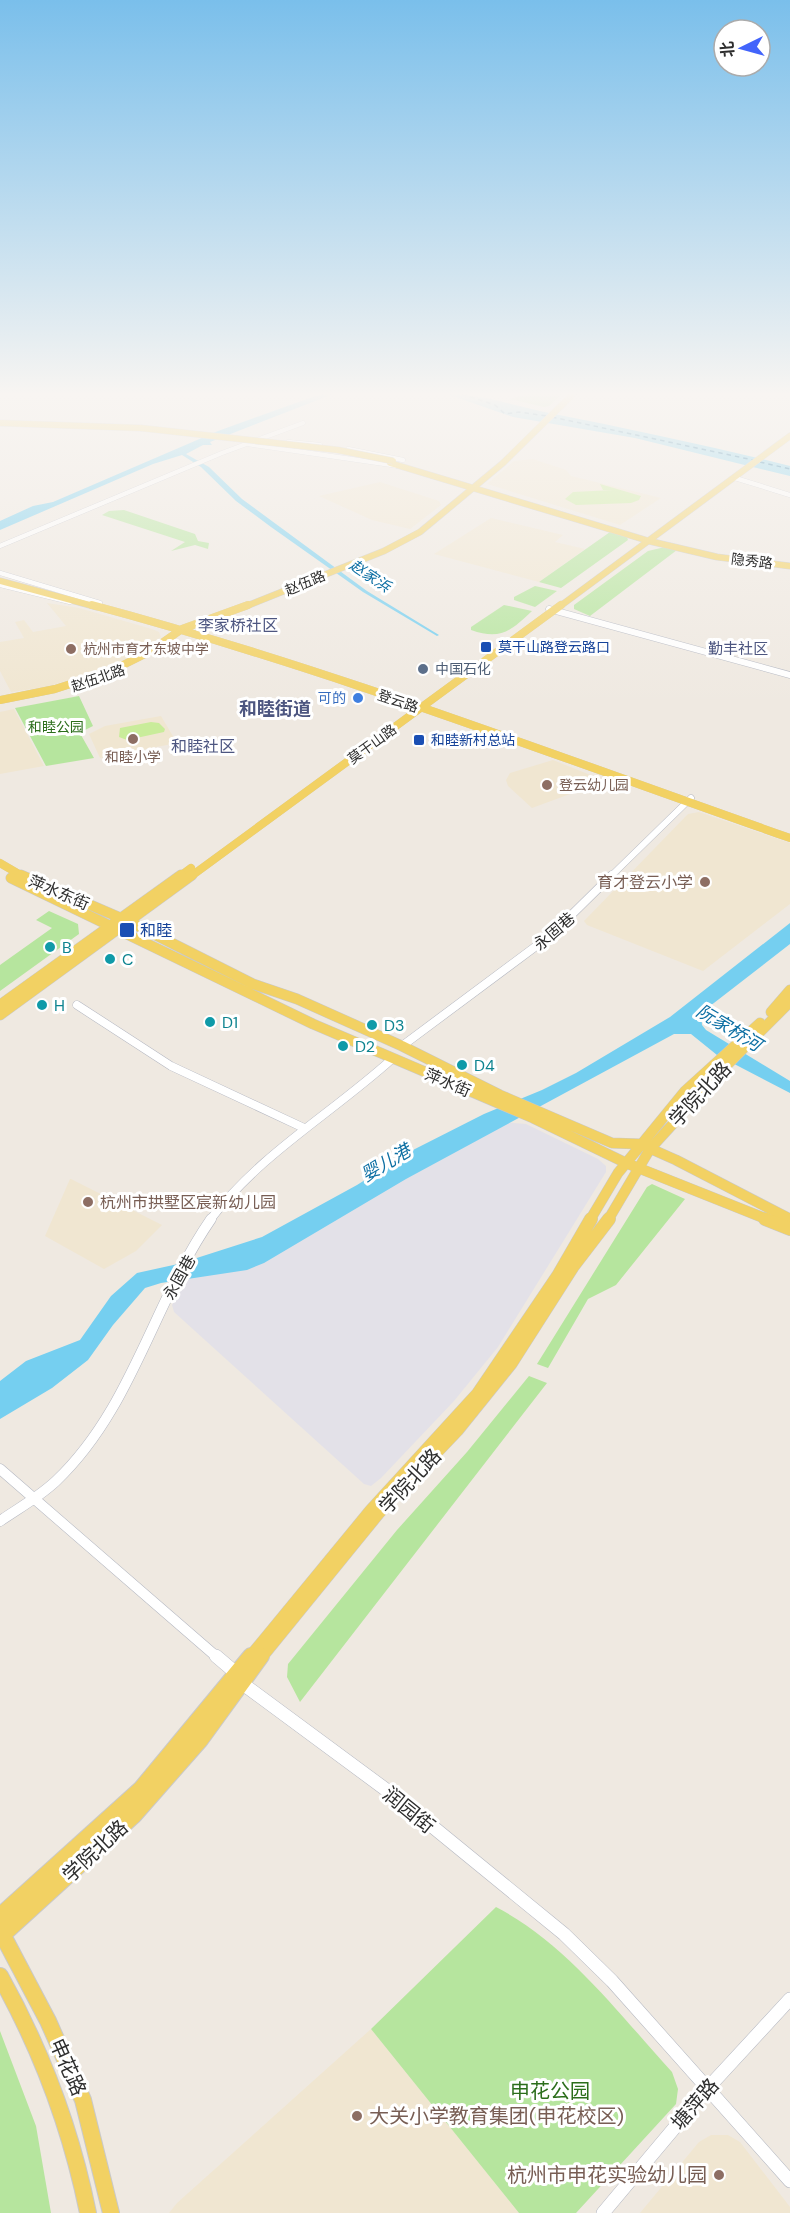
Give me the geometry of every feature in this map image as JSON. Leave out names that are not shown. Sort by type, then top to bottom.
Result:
[{"type":"main road","name":"赵伍路","points":[[187,629],[384,550],[420,532],[461,497]]},
{"type":"main road","name":"隐秀路","points":[[512,497],[717,556],[790,564]]},
{"type":"main road","name":"莫干山路","points":[[0,1005],[125,920],[704,497]]},
{"type":"main road","name":"莫干山路","points":[[649,538],[707,497]]},
{"type":"main road","name":"登云路","points":[[0,579],[187,629],[419,706],[689,800],[790,838]]},
{"type":"main road","name":"赵伍北路","points":[[0,701],[80,686],[108,677],[146,659],[187,629]]},
{"type":"main road","name":"登云路","points":[[689,800],[790,832]]},
{"type":"main road","name":"萍水东街","points":[[0,863],[22,876],[125,920]]},
{"type":"main road","name":"萍水东街","points":[[0,871],[56,902],[115,927]]},
{"type":"main road","name":"萍水街","points":[[125,920],[253,984],[297,999],[402,1046],[496,1098]]},
{"type":"main road","name":"莫干山路","points":[[0,1015],[115,927]]},
{"type":"main road","name":"萍水街","points":[[115,927],[313,1024],[392,1059],[496,1098],[537,1116],[632,1165],[790,1229]]},
{"type":"main road","name":"学院北路","points":[[744,1043],[790,990]]},
{"type":"main road","name":"学院北路","points":[[0,1917],[141,1789],[262,1655],[378,1513],[457,1430],[511,1363],[573,1266],[600,1234],[632,1165],[685,1091],[721,1065],[790,1002]]},
{"type":"main road","name":"萍水街","points":[[537,1116],[612,1143],[645,1146],[790,1218]]},
{"type":"main road","name":"学院北路","points":[[1,1934],[134,1815],[200,1740],[239,1679]]},
{"type":"main road","name":"申花路","points":[[1,1934],[48,2021],[83,2100],[111,2213]]},
{"type":"main road","name":"申花路","points":[[0,1976],[54,2087],[78,2162],[88,2213]]},
{"type":"street","points":[[0,546],[116,497]]},
{"type":"street","points":[[0,579],[58,600],[97,604]]},
{"type":"street","points":[[0,579],[97,604]]},
{"type":"street","points":[[551,610],[789,674]]},
{"type":"street","name":"永固巷","points":[[402,1046],[551,935],[689,800]]},
{"type":"street","points":[[77,1005],[171,1066],[304,1128]]},
{"type":"street","name":"永固巷","points":[[0,1521],[61,1477],[92,1439],[116,1402],[157,1315],[225,1200],[255,1168],[392,1059]]},
{"type":"street","name":"润园街","points":[[0,1469],[239,1679],[400,1800],[564,1934],[612,1981],[790,2181]]},
{"type":"street","name":"塘萍路","points":[[603,2213],[707,2090],[790,1999]]},
{"type":"shaded area","points":[[322,497],[427,497],[439,501],[441,505],[410,529],[372,520]]},
{"type":"shaded area","points":[[530,497],[661,498],[620,525]]},
{"type":"shaded area","points":[[491,518],[563,535],[555,542],[585,549],[539,582],[434,554]]},
{"type":"shaded area","name":"杭州市育才东坡中学","points":[[47,603],[79,608],[152,629],[159,632],[161,637],[126,659],[97,671],[47,687],[11,692],[0,671],[0,642],[24,638],[15,622],[24,620],[33,632],[66,626]]},
{"type":"shaded area","points":[[14,709],[44,766],[0,774],[0,712]]},
{"type":"shaded area","name":"和睦小学","points":[[161,716],[177,743],[100,758],[89,734],[105,726]]},
{"type":"shaded area","name":"登云幼儿园","points":[[553,760],[598,778],[570,794],[532,808],[508,786],[506,780],[510,773]]},
{"type":"shaded area","name":"育才登云小学","points":[[699,812],[790,843],[790,904],[703,971],[587,925],[584,921],[688,814]]},
{"type":"shaded area","points":[[502,1122],[526,1124],[598,1159],[606,1166],[606,1172],[498,1347],[454,1401],[381,1478],[371,1486],[364,1484],[174,1312],[172,1305],[190,1273]]},
{"type":"shaded area","name":"杭州市拱墅区宸新幼儿园","points":[[70,1179],[162,1225],[136,1251],[104,1269],[45,1236]]},
{"type":"shaded area","name":"大关小学教育集团(申花校区)","points":[[371,2029],[519,2213],[169,2213],[177,2203]]},
{"type":"shaded area","name":"杭州市申花实验幼儿园","points":[[711,2135],[728,2135],[740,2142],[790,2207],[790,2213],[640,2213],[699,2142]]},
{"type":"green space","points":[[640,497],[631,503],[576,505],[565,499]]},
{"type":"green space","points":[[124,510],[195,534],[198,541],[209,543],[208,549],[195,545],[171,551],[185,542],[102,515],[109,511]]},
{"type":"green space","points":[[610,532],[627,537],[628,540],[561,588],[539,582]]},
{"type":"green space","points":[[665,547],[677,550],[590,616],[574,609],[574,605],[648,551]]},
{"type":"green space","points":[[535,586],[557,591],[535,607],[514,600],[514,597]]},
{"type":"green space","points":[[504,605],[532,611],[511,629],[504,632],[490,634],[471,630],[471,627]]},
{"type":"green space","name":"和睦公园","points":[[79,696],[93,726],[81,735],[94,758],[46,766],[15,708]]},
{"type":"green space","points":[[151,722],[159,723],[165,729],[164,732],[127,740],[119,737],[120,728]]},
{"type":"green space","points":[[49,911],[78,924],[79,934],[0,991],[0,965],[52,928],[36,920]]},
{"type":"green space","points":[[652,1184],[685,1199],[616,1285],[588,1299],[548,1368],[537,1364],[647,1187]]},
{"type":"green space","points":[[529,1376],[547,1383],[300,1702],[287,1677],[288,1664],[397,1530],[467,1452]]},
{"type":"green space","name":"申花公园","points":[[496,1907],[522,1922],[546,1940],[591,1982],[672,2072],[678,2089],[676,2104],[576,2213],[519,2213],[371,2029]]},
{"type":"green space","points":[[0,2031],[36,2126],[51,2213],[0,2213]]},
{"type":"water","points":[[64,497],[76,497],[0,530],[0,521],[33,506]]},
{"type":"water","points":[[232,497],[240,497],[367,591],[439,635],[437,636],[363,592]]},
{"type":"water","points":[[790,923],[790,944],[701,1013],[702,1025],[706,1030],[790,1081],[790,1093],[717,1055],[691,1034],[674,1034],[406,1179],[264,1263],[247,1270],[161,1283],[145,1288],[113,1325],[88,1360],[52,1388],[0,1419],[0,1381],[26,1361],[80,1340],[111,1296],[137,1273],[178,1264],[262,1237],[357,1185],[411,1151],[484,1114],[576,1073],[670,1017]]},
{"type":"place","name":"莫干山路登云路口","points":[[486,647]]},
{"type":"place","name":"杭州市育才东坡中学","points":[[71,649]]},
{"type":"place","name":"中国石化","points":[[423,669]]},
{"type":"place","name":"可的","points":[[358,698]]},
{"type":"place","name":"和睦小学","points":[[133,739]]},
{"type":"place","name":"和睦新村总站","points":[[419,740]]},
{"type":"place","name":"登云幼儿园","points":[[547,785]]},
{"type":"place","name":"育才登云小学","points":[[705,882]]},
{"type":"place","name":"和睦","points":[[127,930]]},
{"type":"place","name":"B","points":[[50,947]]},
{"type":"place","name":"C","points":[[110,959]]},
{"type":"place","name":"H","points":[[42,1005]]},
{"type":"place","name":"D1","points":[[210,1022]]},
{"type":"place","name":"D3","points":[[372,1025]]},
{"type":"place","name":"D2","points":[[343,1046]]},
{"type":"place","name":"D4","points":[[462,1065]]},
{"type":"place","name":"杭州市拱墅区宸新幼儿园","points":[[88,1202]]},
{"type":"place","name":"大关小学教育集团(申花校区)","points":[[357,2116]]},
{"type":"place","name":"杭州市申花实验幼儿园","points":[[719,2175]]},
{"type":"district","name":"李家桥社区","points":[[238,625]]},
{"type":"district","name":"勤丰社区","points":[[738,649]]},
{"type":"district","name":"和睦街道","points":[[275,709]]},
{"type":"district","name":"和睦社区","points":[[203,746]]},
{"type":"water label","name":"赵家浜","points":[[370,576]]},
{"type":"water label","name":"阮家桥河","points":[[729,1028]]},
{"type":"water label","name":"婴儿港","points":[[386,1163]]}]
